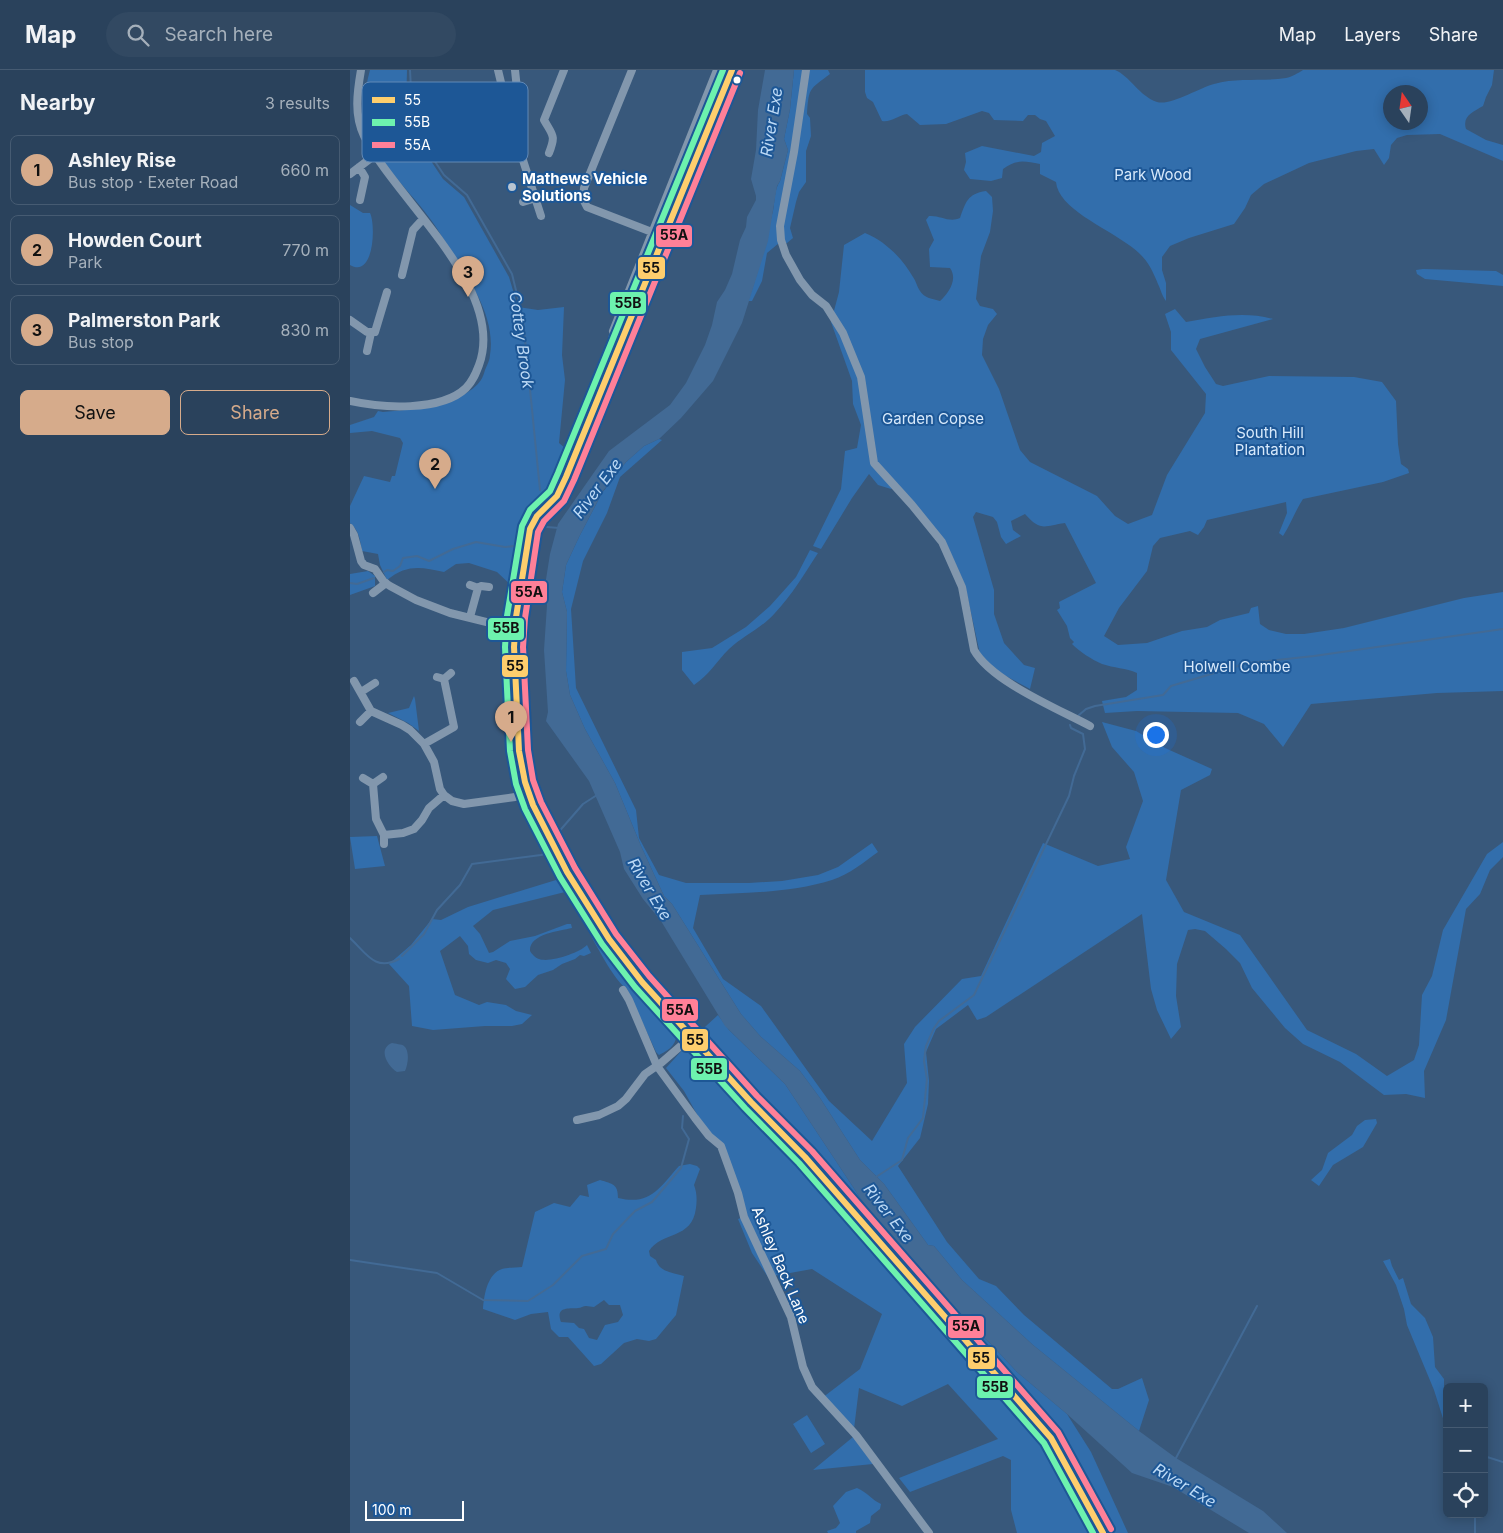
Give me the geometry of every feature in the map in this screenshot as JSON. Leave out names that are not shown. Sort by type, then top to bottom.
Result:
[{"type":"main road","points":[[732,70],[659,235],[590,422],[563,485],[552,502],[533,523],[527,543],[514,648],[519,751],[525,782],[567,872],[590,911],[637,976],[751,1102],[805,1157],[1051,1438],[1104,1533]]},
{"type":"street","points":[[361,70],[357,96],[358,117],[362,129]]},
{"type":"street","points":[[549,152],[554,140],[553,135],[540,121],[564,70]]},
{"type":"street","points":[[632,70],[584,188],[583,199],[587,207],[659,235]]},
{"type":"street","points":[[613,331],[659,235],[717,70]]},
{"type":"street","points":[[806,70],[794,152],[780,226],[781,240],[786,255],[800,280],[812,295],[826,306],[843,333],[861,377],[874,463],[942,542],[962,587],[974,650],[978,658],[1006,681],[1090,726]]},
{"type":"street","points":[[350,174],[366,162]]},
{"type":"street","points":[[350,401],[387,407],[420,405],[449,398],[459,394],[470,384],[476,375],[482,356],[484,327],[477,303],[450,255],[380,162]]},
{"type":"street","points":[[524,162],[541,216]]},
{"type":"street","points":[[359,167],[365,177],[360,200]]},
{"type":"street","points":[[523,202],[536,198]]},
{"type":"street","points":[[402,275],[413,230],[423,219]]},
{"type":"street","points":[[407,257],[415,259]]},
{"type":"street","points":[[350,320],[367,332],[375,332],[387,292]]},
{"type":"street","points":[[367,351],[371,333]]},
{"type":"street","points":[[350,528],[361,561],[364,565],[375,569],[386,583],[424,604],[450,613],[515,629]]},
{"type":"street","points":[[373,593],[386,583]]},
{"type":"street","points":[[470,585],[478,588],[481,586],[489,588]]},
{"type":"street","points":[[470,617],[478,588]]},
{"type":"street","points":[[451,673],[440,678],[454,727]]},
{"type":"street","points":[[354,681],[371,711],[402,725],[424,744],[434,762],[440,788],[444,795],[452,802],[464,804],[515,797],[529,793]]},
{"type":"street","points":[[361,692],[375,683]]},
{"type":"street","points":[[360,722],[371,711]]},
{"type":"street","points":[[454,727],[463,731]]},
{"type":"street","points":[[424,744],[454,727]]},
{"type":"street","points":[[373,784],[383,777]]},
{"type":"street","points":[[363,778],[373,784]]},
{"type":"street","points":[[373,784],[376,819],[384,835],[384,844]]},
{"type":"street","points":[[384,835],[403,833],[414,829],[429,808],[444,795]]},
{"type":"street","name":"Ashley Back Lane","points":[[623,990],[657,1066],[709,1136],[721,1146],[738,1193],[744,1217],[791,1317],[802,1367],[812,1387],[856,1436],[919,1522],[930,1533]]},
{"type":"street","points":[[578,1120],[599,1115],[618,1106],[626,1099],[645,1074],[691,1036]]},
{"type":"green space","points":[[370,70],[407,70],[407,82],[367,82]]},
{"type":"green space","points":[[719,70],[729,70],[664,229],[659,230],[658,228]]},
{"type":"green space","points":[[794,70],[828,70],[830,74],[811,90],[808,99],[807,114],[810,118],[811,136],[806,151],[806,182],[799,192],[790,228],[793,238],[787,243],[779,243],[767,253],[762,281],[752,301],[748,301],[759,268],[776,192],[788,150],[784,139],[790,109]]},
{"type":"green space","name":"Park Wood","points":[[865,70],[1115,70],[1145,95],[1157,102],[1163,103],[1223,82],[1286,78],[1303,70],[1494,70],[1492,85],[1483,106],[1469,115],[1465,125],[1466,129],[1486,140],[1503,145],[1503,161],[1440,134],[1407,135],[1397,138],[1391,145],[1389,158],[1384,165],[1374,149],[1356,151],[1309,163],[1264,184],[1251,195],[1234,224],[1170,246],[1162,257],[1162,270],[1166,283],[1166,301],[1146,260],[1126,243],[1074,209],[1059,191],[1056,182],[1040,174],[1040,164],[1017,162],[1003,169],[1002,178],[991,181],[970,179],[964,170],[966,162],[965,153],[982,146],[1034,156],[1041,152],[1042,143],[1055,136],[1046,121],[1035,115],[1028,115],[1023,121],[994,120],[989,113],[982,111],[946,124],[920,125],[907,114],[888,121],[882,121],[873,102],[867,98],[865,92]]},
{"type":"green space","points":[[384,162],[432,162],[443,179],[464,197],[509,277],[518,307],[538,310],[564,307],[562,355],[565,380],[559,443],[571,453],[560,483],[537,505],[527,524],[517,588],[512,586],[497,572],[469,563],[456,564],[444,572],[421,568],[408,569],[387,580],[380,565],[378,554],[362,551],[357,532],[350,523],[350,506],[364,476],[390,482],[392,476],[395,476],[403,443],[400,438],[372,431],[350,433],[350,425],[374,417],[378,411],[407,410],[450,401],[473,388],[482,379],[490,359],[491,341],[489,327],[480,300],[431,220]]},
{"type":"green space","points":[[986,191],[992,197],[993,211],[990,232],[981,256],[976,299],[980,306],[993,309],[997,314],[988,325],[983,339],[982,355],[999,389],[1020,450],[1030,462],[1097,496],[1115,516],[1128,524],[1152,515],[1167,475],[1205,413],[1206,394],[1171,350],[1171,332],[1165,314],[1175,309],[1186,322],[1240,315],[1273,319],[1200,339],[1196,349],[1216,384],[1223,386],[1269,376],[1354,377],[1382,382],[1396,401],[1401,464],[1408,469],[1409,473],[1383,482],[1303,499],[1283,536],[1279,533],[1287,513],[1286,502],[1207,520],[1198,535],[1190,531],[1160,538],[1153,546],[1147,571],[1119,608],[1104,636],[1118,645],[1147,643],[1182,631],[1207,627],[1220,620],[1249,613],[1251,608],[1258,606],[1260,624],[1269,630],[1286,634],[1304,634],[1344,628],[1464,598],[1503,592],[1503,691],[1437,693],[1311,704],[1283,747],[1264,724],[1238,713],[1137,711],[1105,713],[1102,701],[1126,697],[1137,690],[1137,673],[1102,664],[1072,644],[1074,642],[1070,638],[1067,626],[1057,610],[1060,608],[1059,602],[1096,583],[1065,523],[1039,526],[1025,514],[1011,521],[1013,530],[1021,536],[1006,544],[993,517],[976,512],[973,517],[994,590],[994,614],[1004,643],[1024,665],[1035,668],[1030,689],[1004,675],[989,664],[980,654],[965,585],[947,545],[898,484],[891,489],[878,485],[869,474],[821,549],[813,546],[841,489],[845,451],[857,448],[861,425],[853,404],[852,381],[831,322],[839,292],[844,245],[865,233],[872,236],[886,245],[898,257],[909,270],[918,288],[924,295],[940,301],[949,290],[953,277],[950,268],[930,267],[929,249],[934,240],[926,220],[929,216],[952,220],[960,218],[968,200],[975,194]]},
{"type":"green space","points":[[350,205],[363,213],[370,213],[372,219],[373,238],[371,249],[364,264],[358,267],[350,265]]},
{"type":"green space","points":[[655,239],[658,244],[614,347],[608,337]]},
{"type":"green space","points":[[1416,270],[1496,271],[1503,275],[1503,286],[1425,279],[1417,274]]},
{"type":"green space","points":[[659,439],[662,440],[620,477],[607,513],[583,561],[571,609],[576,688],[636,810],[639,838],[659,875],[686,883],[782,881],[818,875],[838,867],[872,843],[878,852],[856,868],[832,880],[800,888],[767,892],[700,895],[693,928],[723,979],[761,1006],[829,1101],[872,1141],[907,1083],[904,1044],[915,1027],[962,979],[981,976],[1043,843],[1098,866],[1130,859],[1126,847],[1143,801],[1134,772],[1112,747],[1102,722],[1136,731],[1165,748],[1212,769],[1210,775],[1181,790],[1166,880],[1184,912],[1240,935],[1307,1030],[1356,1054],[1387,1076],[1414,1060],[1419,1045],[1422,995],[1432,976],[1443,930],[1487,854],[1503,842],[1503,857],[1490,870],[1480,894],[1466,909],[1446,1020],[1424,1071],[1425,1098],[1406,1094],[1384,1095],[1340,1062],[1303,1044],[1285,1028],[1252,988],[1240,963],[1205,931],[1188,930],[1177,964],[1176,996],[1181,1027],[1171,1039],[1157,1010],[1151,989],[1142,914],[986,1017],[977,1020],[968,1005],[936,1029],[926,1052],[929,1081],[928,1104],[920,1138],[898,1166],[947,1242],[979,1279],[996,1286],[1024,1315],[1112,1389],[1118,1389],[1142,1378],[1149,1400],[1139,1431],[1033,1345],[962,1280],[934,1246],[928,1245],[884,1184],[860,1160],[800,1071],[761,1037],[741,1014],[672,904],[664,896],[615,783],[585,729],[570,695],[566,671],[567,612],[562,592],[566,565],[602,493],[626,462],[644,446]]},
{"type":"green space","points":[[810,550],[818,553],[781,606],[764,623],[729,649],[708,673],[694,685],[682,670],[682,652],[712,648],[746,627],[770,606],[796,577]]},
{"type":"green space","points":[[368,571],[375,576],[375,586],[350,595],[350,574]]},
{"type":"green space","points":[[414,696],[419,731],[388,713],[409,708]]},
{"type":"green space","points":[[377,836],[385,866],[355,869],[350,837]]},
{"type":"green space","points":[[556,880],[567,882],[677,1030],[676,1039],[670,1048],[659,1055],[656,1052],[627,989],[612,972],[604,959],[569,891],[493,910],[473,926],[480,934],[489,953],[510,941],[535,936],[571,924],[572,928],[539,937],[531,945],[530,951],[536,958],[544,960],[564,956],[578,951],[587,945],[591,953],[584,956],[580,955],[553,970],[538,975],[525,987],[515,989],[506,979],[510,969],[506,963],[496,960],[488,963],[476,960],[469,954],[468,946],[460,936],[440,951],[455,995],[479,1005],[487,1002],[506,1005],[516,1011],[532,1015],[522,1024],[433,1030],[412,1026],[409,986],[389,964],[411,945],[432,919],[441,920],[468,907]]},
{"type":"green space","points":[[718,1015],[729,1030],[785,1084],[867,1208],[895,1242],[964,1320],[990,1343],[1017,1372],[1067,1414],[1091,1452],[1128,1533],[1017,1533],[1011,1510],[1011,1460],[1003,1456],[910,1492],[899,1478],[998,1439],[948,1384],[902,1406],[859,1388],[853,1437],[822,1398],[860,1369],[882,1314],[812,1269],[768,1277],[752,1253],[738,1219],[744,1217],[721,1146],[709,1136],[684,1091],[666,1068],[694,1037]]},
{"type":"green space","points":[[1376,1119],[1377,1123],[1363,1147],[1333,1165],[1319,1186],[1311,1180],[1322,1170],[1328,1153],[1352,1135],[1357,1126],[1365,1120]]},
{"type":"green space","points":[[690,1164],[700,1169],[694,1185],[697,1196],[696,1208],[689,1225],[683,1230],[661,1240],[649,1251],[650,1256],[664,1270],[684,1276],[676,1315],[656,1339],[649,1341],[637,1339],[624,1343],[601,1364],[594,1366],[568,1337],[559,1337],[551,1329],[548,1312],[531,1314],[515,1320],[483,1309],[485,1292],[493,1276],[502,1269],[522,1267],[535,1212],[554,1203],[570,1207],[580,1195],[589,1197],[587,1185],[600,1180],[616,1187],[618,1198],[629,1200],[647,1197],[654,1193],[679,1166]],"holes":[[[604,1300],[609,1305],[620,1305],[623,1315],[618,1322],[605,1325],[597,1340],[589,1338],[584,1329],[579,1328],[574,1323],[561,1322],[560,1313],[564,1309],[586,1306],[594,1307]]]},
{"type":"green space","points":[[1390,1259],[1399,1280],[1403,1278],[1411,1304],[1425,1318],[1433,1337],[1435,1367],[1444,1379],[1443,1418],[1434,1390],[1407,1325],[1396,1285],[1383,1261]]},
{"type":"green space","points":[[807,1415],[825,1444],[811,1453],[793,1424]]},
{"type":"green space","points":[[853,1437],[873,1464],[813,1470]]},
{"type":"green space","points":[[857,1488],[881,1504],[880,1509],[871,1516],[870,1523],[856,1531],[856,1533],[828,1533],[827,1531],[836,1528],[840,1523],[833,1506],[846,1492]]},
{"type":"water","name":"River Exe","points":[[765,70],[794,70],[790,109],[784,139],[788,150],[777,186],[768,241],[742,323],[713,381],[681,418],[659,439],[644,446],[626,462],[603,491],[566,565],[562,592],[567,612],[566,671],[570,695],[585,729],[615,783],[664,896],[672,904],[741,1014],[761,1037],[800,1071],[860,1160],[884,1184],[928,1245],[934,1246],[962,1280],[1033,1345],[1139,1431],[1176,1458],[1263,1511],[1287,1533],[1249,1533],[1173,1487],[1132,1473],[1017,1372],[990,1343],[964,1320],[867,1208],[785,1084],[725,1026],[661,921],[643,899],[624,869],[620,852],[589,781],[546,721],[548,712],[544,650],[547,605],[544,592],[550,554],[558,524],[609,451],[670,405],[686,383],[705,345],[717,302],[732,274],[740,240],[746,227],[747,217],[756,200],[751,179],[756,150],[758,110]]},
{"type":"water","points":[[392,1043],[406,1048],[408,1058],[405,1071],[397,1072],[390,1066],[386,1058],[385,1049]]},
{"type":"waterway","name":"Cottey Brook","points":[[410,70],[411,82]]},
{"type":"waterway","name":"Cottey Brook","points":[[435,162],[444,175],[467,195],[512,274],[523,319],[540,490]]},
{"type":"waterway","name":"Cottey Brook","points":[[547,527],[559,528]]},
{"type":"waterway","points":[[384,572],[387,570],[393,571],[400,566],[403,558],[417,556],[429,561],[453,549],[476,542],[505,547],[514,546]]},
{"type":"waterway","points":[[350,583],[357,584],[374,578]]},
{"type":"waterway","points":[[1079,715],[1086,709],[1095,706],[1163,695],[1171,686],[1248,663],[1314,656],[1503,629]]},
{"type":"waterway","name":"River Exe","points":[[876,1177],[902,1160],[908,1138],[923,1118],[927,1079],[924,1061],[926,1046],[934,1028],[939,1021],[974,995],[1069,796],[1074,776],[1085,749],[1083,734],[1071,728],[1070,725]]},
{"type":"waterway","points":[[556,835],[583,804],[597,795]]},
{"type":"waterway","points":[[402,956],[424,934],[437,910],[460,885],[472,864],[549,853]]},
{"type":"waterway","points":[[350,938],[366,955],[377,962],[391,962],[399,959]]},
{"type":"waterway","points":[[350,1260],[437,1273],[483,1300],[528,1301],[553,1285],[582,1256],[606,1249],[613,1234],[635,1211],[652,1202],[681,1168],[689,1139],[682,1128],[683,1116]]},
{"type":"waterway","points":[[1176,1458],[1257,1306]]},
{"type":"waterway","points":[[1488,1457],[1503,1462]]},
{"type":"waterway","points":[[1475,1518],[1475,1533]]},
{"type":"transit line","name":"55B","points":[[723,70],[558,473],[550,491],[530,510],[522,526],[507,616],[505,647],[510,751],[516,784],[525,809],[560,877],[602,944],[635,987],[745,1108],[799,1163],[1044,1443],[1093,1533]]},
{"type":"transit line","name":"55","points":[[732,70],[566,477],[557,496],[537,516],[530,529],[516,617],[514,647],[519,751],[525,782],[533,805],[567,872],[609,939],[642,982],[751,1102],[805,1157],[1051,1438],[1103,1533]]},
{"type":"transit line","name":"55A","points":[[740,73],[574,480],[564,501],[544,521],[538,532],[525,618],[523,647],[528,750],[533,780],[541,802],[575,868],[616,934],[649,976],[757,1096],[812,1151],[1058,1432],[1111,1529]]},
{"type":"place","name":"Mathews Vehicle Solutions","points":[[512,187]]},
{"type":"place","name":"Palmerston Park","points":[[468,297]]},
{"type":"place","name":"Howden Court","points":[[435,489]]},
{"type":"place","name":"Ashley Rise","points":[[511,742]]},
{"type":"park label","name":"Garden Copse","points":[[933,418]]},
{"type":"park label","name":"South Hill Plantation","points":[[1270,440]]},
{"type":"park label","name":"Holwell Combe","points":[[1237,666]]}]
